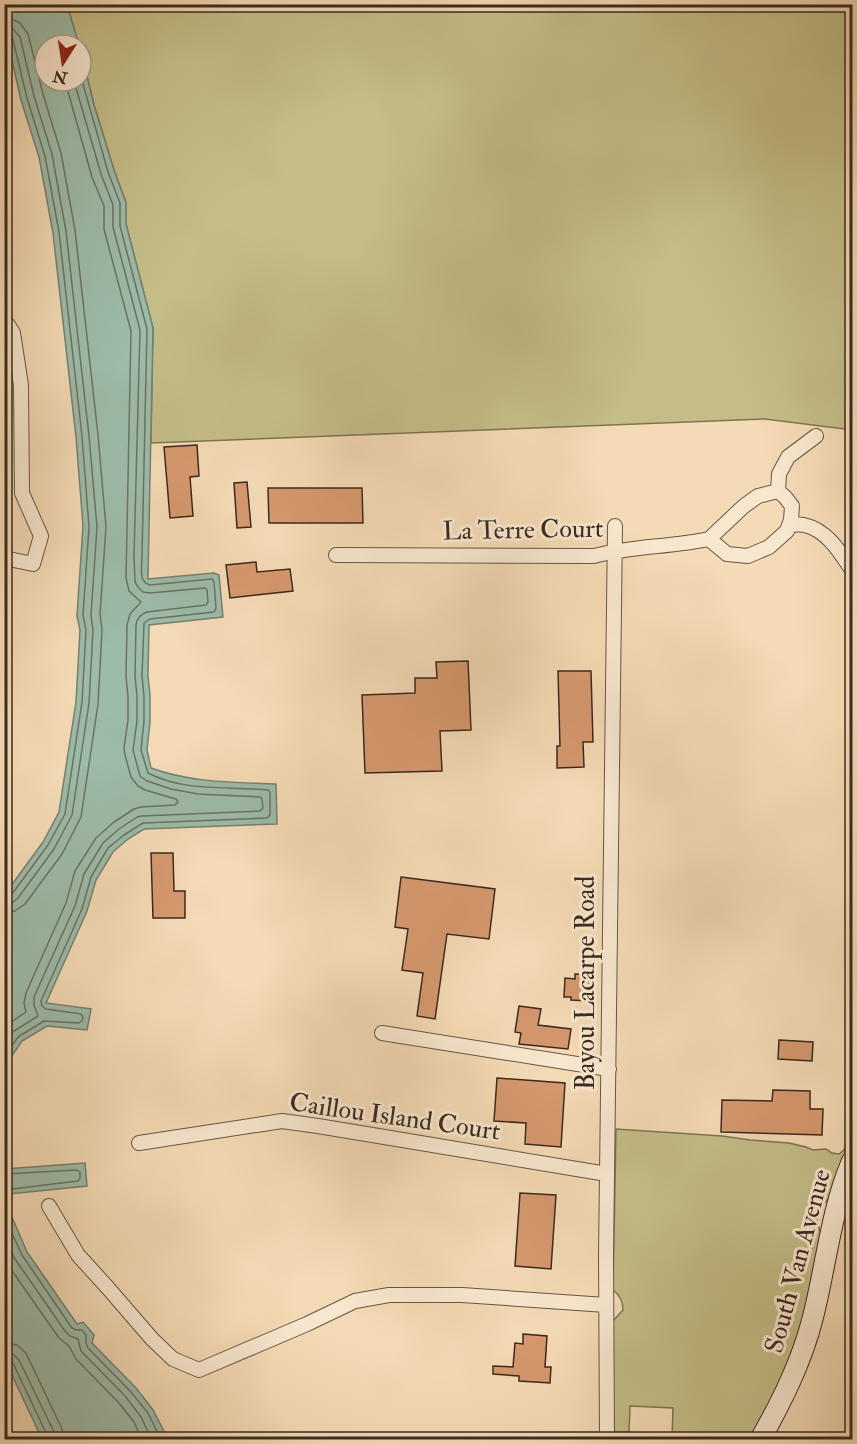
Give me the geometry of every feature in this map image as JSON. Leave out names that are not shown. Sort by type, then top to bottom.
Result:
[{"type":"main road","name":"South Van Avenue","points":[[760,1440],[791,1382],[805,1346],[834,1220],[852,1161]]},
{"type":"street","points":[[4,324],[8,325],[13,333],[21,385],[22,493],[41,536],[33,564],[4,558]]},
{"type":"street","points":[[778,491],[779,474],[788,457],[816,436]]},
{"type":"street","points":[[778,491],[792,507],[787,531],[769,547],[748,556],[727,554],[709,539],[758,496],[778,491]]},
{"type":"street","points":[[789,525],[804,525],[822,534],[838,548],[852,570]]},
{"type":"street","name":"Bayou Lacarpe Road","points":[[607,1440],[607,1174],[615,526]]},
{"type":"street","name":"La Terre Court","points":[[336,555],[594,556],[613,551],[709,539]]},
{"type":"street","points":[[382,1033],[609,1069]]},
{"type":"street","name":"Caillou Island Court","points":[[140,1143],[282,1121],[607,1174]]},
{"type":"street","points":[[49,1206],[78,1255],[152,1339],[173,1359],[199,1370],[355,1301],[389,1295],[462,1295],[606,1305]]},
{"type":"shaded area","points":[[67,5],[852,5],[852,430],[765,419],[151,443],[153,328],[126,224],[126,203],[91,93],[93,93],[93,33],[75,33]]},
{"type":"shaded area","points":[[852,1121],[852,1151],[842,1175],[818,1215],[817,1221],[823,1242],[799,1344],[752,1439],[672,1439],[673,1408],[630,1406],[629,1432],[612,1430],[613,1321],[623,1310],[621,1299],[613,1290],[616,1129],[789,1143],[813,1150],[826,1149],[839,1154],[844,1150]]},
{"type":"water","points":[[5,4],[67,5],[75,33],[33,33],[33,93],[91,93],[126,203],[126,224],[153,328],[148,579],[214,573],[219,575],[223,617],[149,625],[150,722],[147,750],[151,768],[197,779],[276,784],[277,824],[144,829],[113,852],[96,880],[87,911],[46,1003],[91,1009],[87,1030],[47,1026],[22,1041],[11,1057],[5,1088],[5,894],[43,842],[59,812],[76,702],[80,630],[77,616],[83,526],[76,437],[53,233],[39,157],[21,100],[5,30]]},
{"type":"water","points":[[85,1163],[87,1186],[9,1194],[5,1197],[5,1169]]},
{"type":"water","points":[[5,1201],[27,1252],[77,1324],[83,1322],[94,1335],[92,1343],[136,1388],[153,1410],[168,1439],[42,1439],[5,1360]]},
{"type":"building","points":[[197,445],[199,476],[190,477],[193,516],[170,518],[164,447]]},
{"type":"building","points":[[247,482],[251,527],[237,528],[234,483]]},
{"type":"building","points":[[268,488],[362,488],[363,523],[269,523]]},
{"type":"building","points":[[256,562],[257,572],[290,569],[293,591],[230,598],[226,565]]},
{"type":"building","points":[[468,661],[471,730],[440,731],[442,771],[365,773],[362,695],[415,693],[415,678],[437,678],[436,662]]},
{"type":"building","points":[[558,671],[591,671],[593,742],[583,742],[584,767],[557,768],[557,746],[560,746]]},
{"type":"building","points":[[151,853],[173,853],[174,891],[185,891],[185,918],[153,918]]},
{"type":"building","points":[[401,877],[495,889],[489,939],[447,934],[435,1019],[417,1016],[423,973],[402,970],[408,929],[395,927]]},
{"type":"building","points":[[575,974],[590,975],[590,980],[592,980],[589,1001],[571,1000],[571,997],[564,997],[565,978],[575,979]]},
{"type":"building","points":[[519,1006],[541,1009],[538,1025],[571,1029],[568,1049],[519,1044],[521,1033],[515,1032]]},
{"type":"building","points":[[779,1040],[813,1042],[812,1061],[778,1059]]},
{"type":"building","points":[[497,1078],[565,1083],[561,1147],[525,1144],[526,1123],[494,1121]]},
{"type":"building","points":[[773,1090],[810,1091],[810,1109],[823,1109],[822,1135],[721,1132],[722,1100],[772,1101]]},
{"type":"building","points":[[520,1193],[556,1195],[551,1269],[515,1266]]},
{"type":"building","points":[[523,1334],[547,1336],[545,1367],[551,1367],[550,1383],[519,1381],[519,1376],[493,1374],[493,1366],[513,1367],[515,1343],[523,1344]]}]
